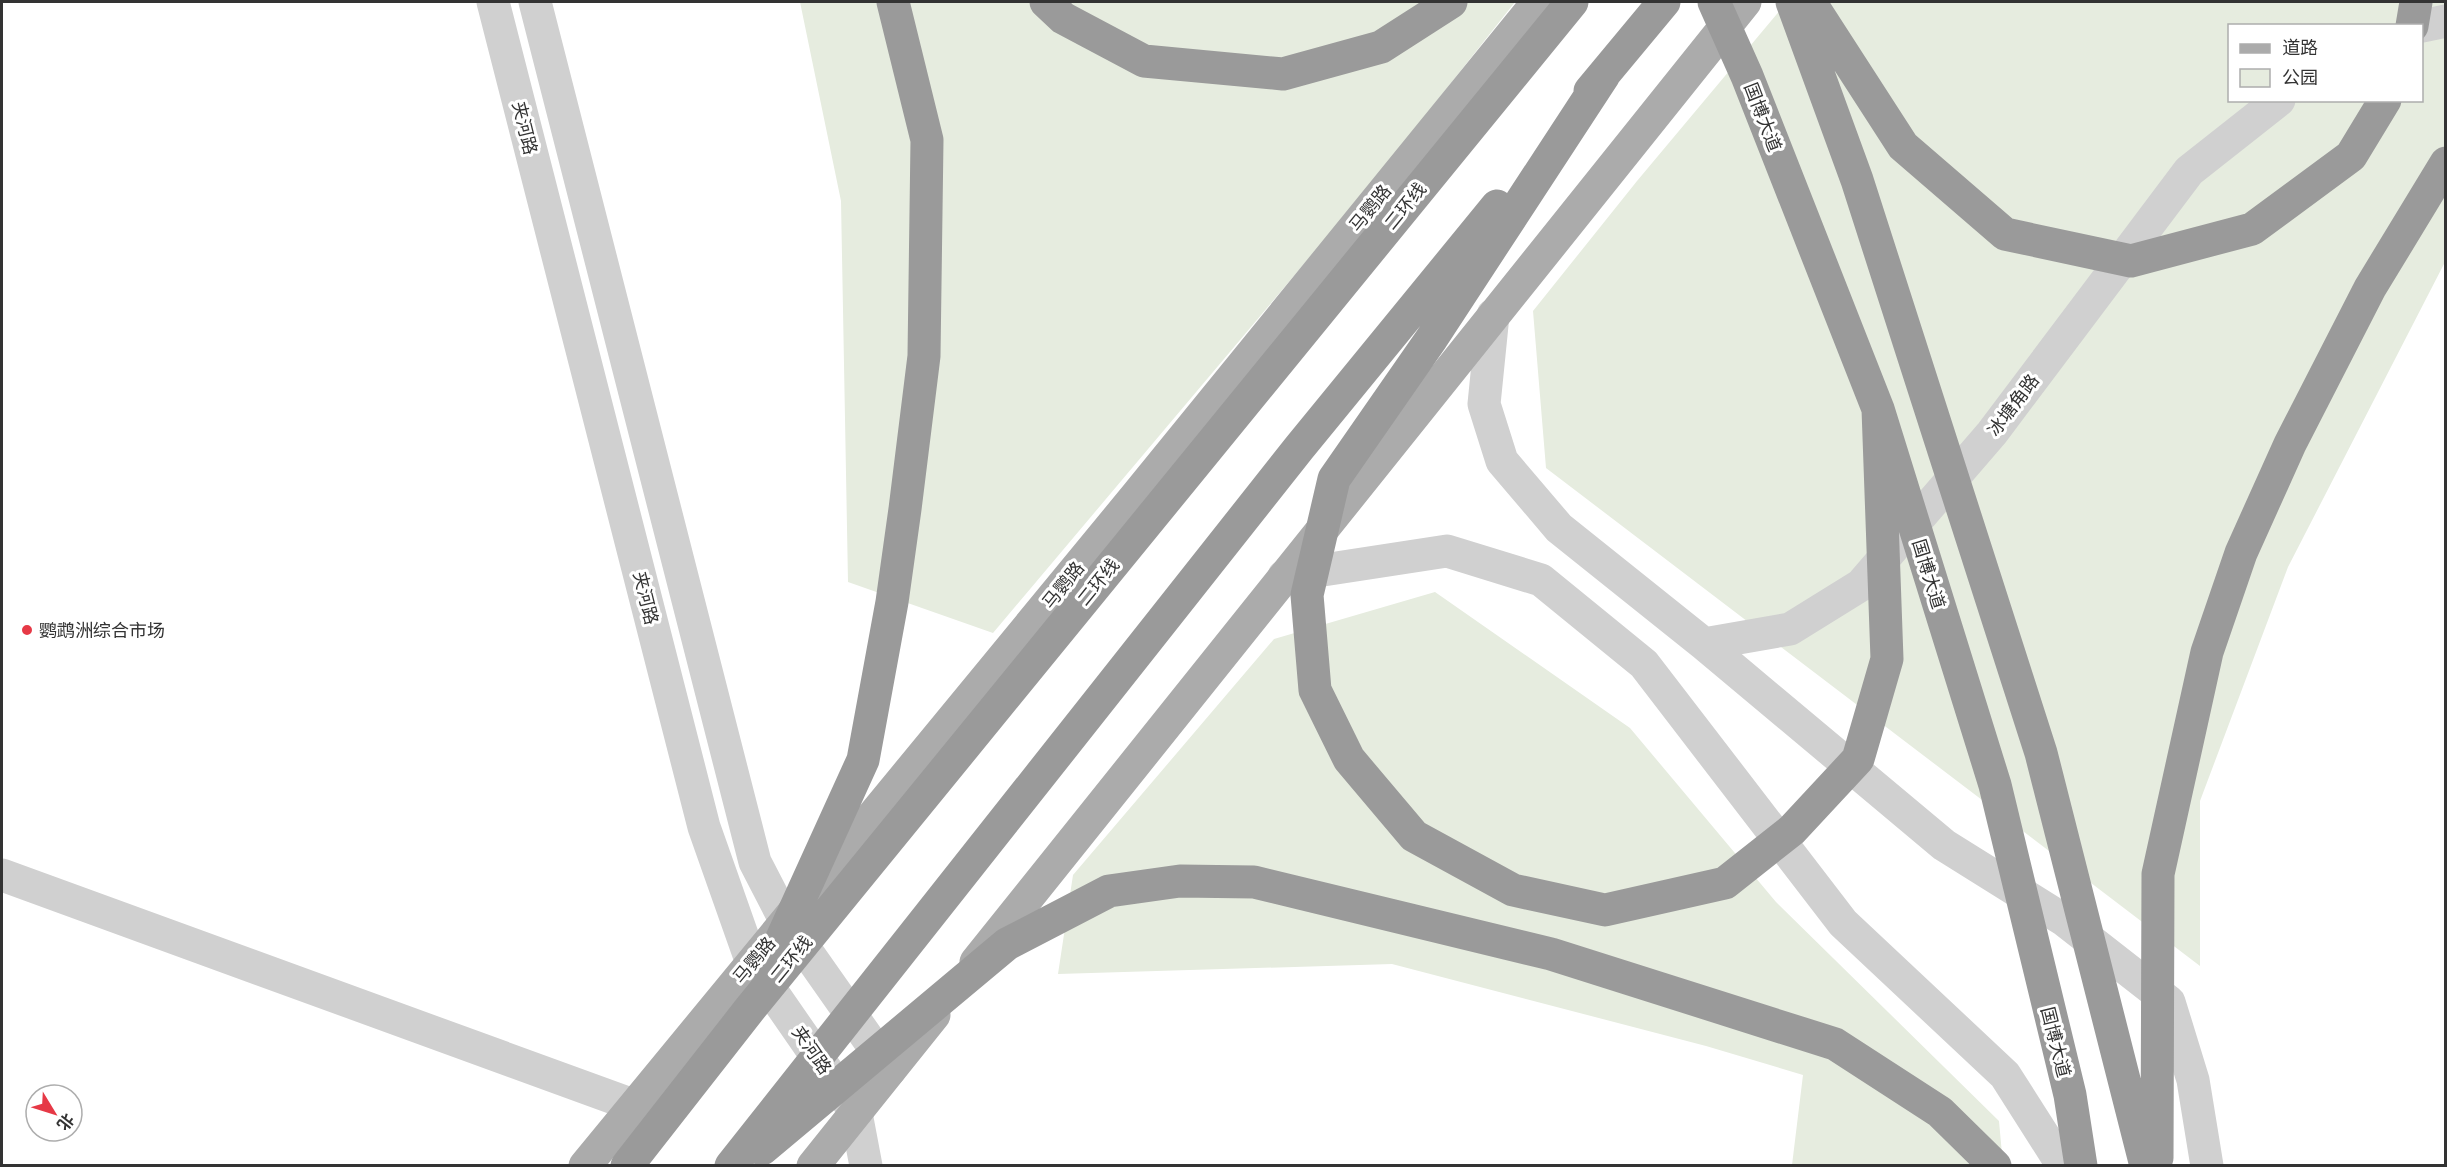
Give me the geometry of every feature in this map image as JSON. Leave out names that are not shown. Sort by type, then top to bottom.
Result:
[{"type":"highway","points":[[749,1010],[863,760],[892,602],[924,356],[927,140],[893,2]]},
{"type":"highway","points":[[1046,2],[1063,18],[1144,61],[1282,74],[1381,47],[1451,2]]},
{"type":"highway","name":"二环线","points":[[627,1166],[749,1010],[1572,2]]},
{"type":"highway","points":[[731,1166],[1292,457],[1664,2]]},
{"type":"highway","name":"国博大道","points":[[1714,2],[1747,75],[1878,409],[1995,785],[2070,1095],[2081,1166]]},
{"type":"highway","points":[[1792,2],[1857,180],[2041,753],[2146,1166]]},
{"type":"highway","points":[[1810,2],[1903,146],[2005,234],[2131,261],[2252,229],[2351,156],[2384,102]]},
{"type":"highway","points":[[2412,24],[2416,2]]},
{"type":"highway","points":[[1604,75],[1432,338],[1334,479],[1307,595],[1315,690],[1349,759],[1414,836],[1513,890],[1605,910],[1725,883],[1792,830],[1858,759],[1887,659],[1878,409]]},
{"type":"highway","points":[[2157,1166],[2158,874],[2207,652],[2241,553],[2290,444],[2370,288],[2445,163]]},
{"type":"highway","points":[[742,1166],[1007,944],[1109,891],[1180,881],[1254,882],[1528,948],[1835,1044],[1940,1112],[1995,1166]]},
{"type":"main road","name":"马鹦路","points":[[585,1166],[1538,2]]},
{"type":"main road","points":[[813,1166],[1283,576],[1745,2]]},
{"type":"street","name":"夹河路","points":[[493,2],[704,827],[752,963],[856,1113],[866,1166]]},
{"type":"street","points":[[536,2],[755,862],[786,922],[890,1070]]},
{"type":"street","points":[[2423,26],[2445,21]]},
{"type":"street","name":"冰塘角路","points":[[1704,644],[1790,629],[1861,585],[1992,433],[2189,171],[2276,102]]},
{"type":"street","points":[[1493,315],[1484,404],[1502,461],[1559,528],[1704,644],[1944,845],[2064,920],[2169,1002],[2193,1080],[2207,1166]]},
{"type":"street","points":[[1283,576],[1447,551],[1541,580],[1644,664],[1842,923],[2005,1075],[2063,1166]]},
{"type":"street","points":[[2,875],[633,1105]]},
{"type":"green space","points":[[800,2],[1515,2],[1368,188],[993,633],[848,582],[841,201]]},
{"type":"green space","points":[[1787,2],[2445,2],[2445,262],[2288,567],[2200,801],[2200,966],[1546,468],[1533,311],[1637,181]]},
{"type":"green space","points":[[1435,592],[1630,728],[1776,902],[1999,1121],[2003,1165],[1792,1165],[1803,1075],[1706,1046],[1392,964],[1058,974],[1073,875],[1274,639]]},
{"type":"place","name":"鹦鹉洲综合市场","points":[[27,630]]}]
